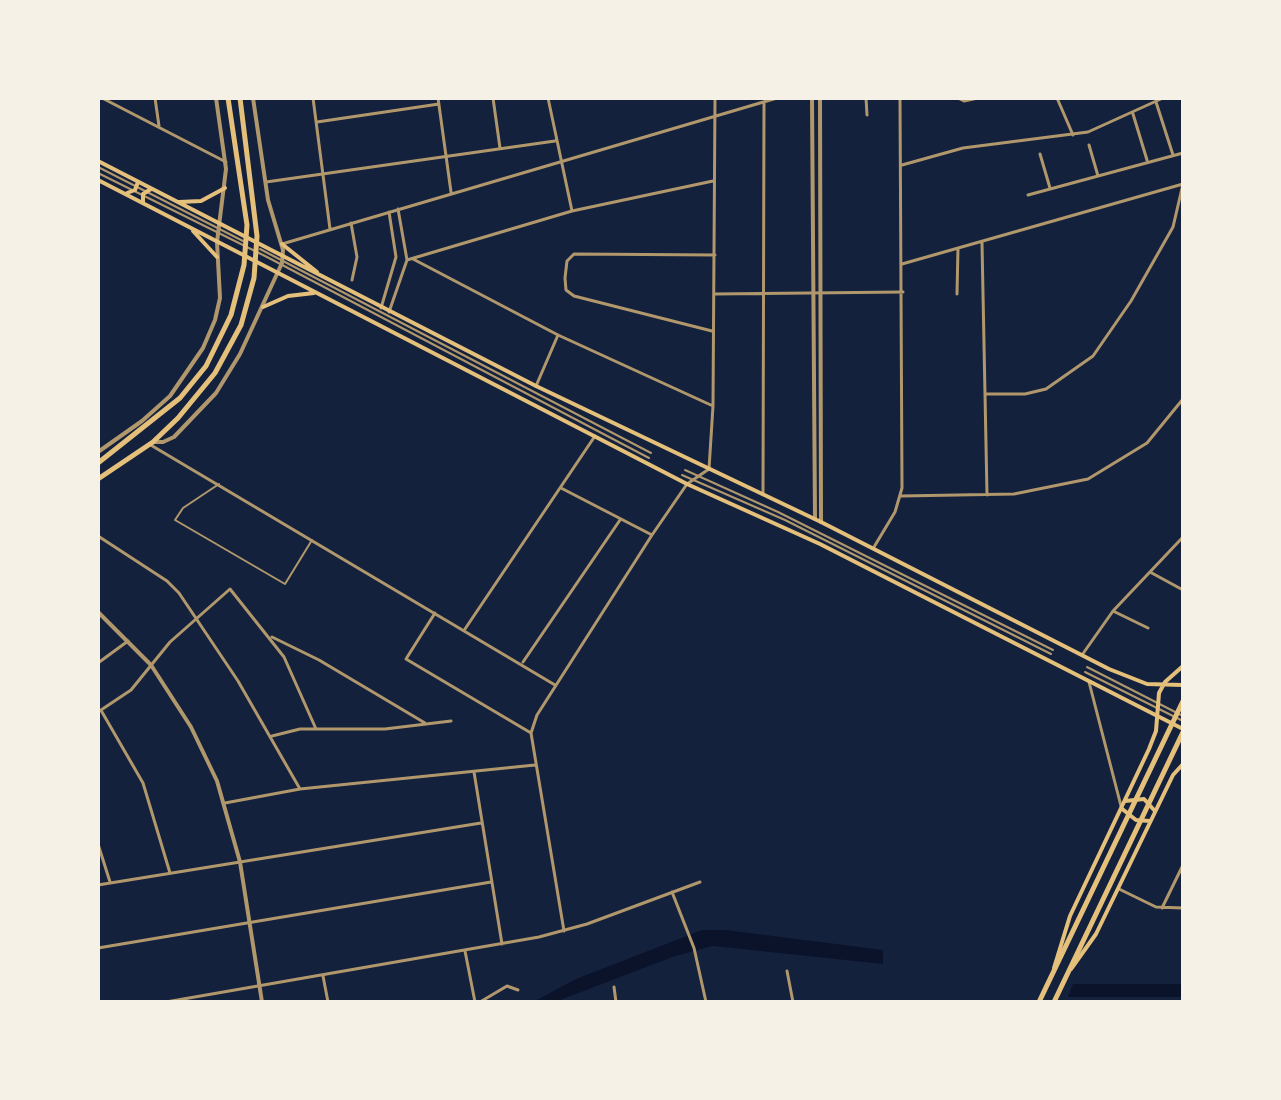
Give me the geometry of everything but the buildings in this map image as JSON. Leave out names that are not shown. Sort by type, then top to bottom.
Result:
[{"type":"main road","points":[[98,463],[170,408],[206,366],[235,304],[246,249],[246,213],[228,98]]},
{"type":"main road","points":[[98,479],[151,443],[215,373],[241,325],[255,267],[255,211],[240,98]]},
{"type":"main road","points":[[98,164],[536,386],[874,548],[1138,682],[1183,685]]},
{"type":"main road","points":[[98,180],[687,484],[820,544],[1183,730],[1054,1002]]},
{"type":"main road","points":[[125,194],[133,192],[138,182]]},
{"type":"main road","points":[[175,201],[201,201],[225,188]]},
{"type":"main road","points":[[144,204],[143,194],[151,189]]},
{"type":"main road","points":[[189,227],[217,257]]},
{"type":"main road","points":[[282,244],[322,277]]},
{"type":"main road","points":[[263,307],[288,296],[316,292]]},
{"type":"main road","points":[[1054,972],[1070,916],[1149,749],[1165,682],[1183,666]]},
{"type":"main road","points":[[1039,1002],[1183,701]]},
{"type":"main road","points":[[1067,974],[1090,945],[1173,775],[1183,764]]},
{"type":"main road","points":[[1125,801],[1144,799],[1155,812]]},
{"type":"main road","points":[[1121,808],[1136,820],[1151,821]]},
{"type":"street","points":[[102,98],[226,162]]},
{"type":"street","points":[[155,98],[159,127]]},
{"type":"street","points":[[98,452],[142,421],[170,396],[203,348],[218,310],[217,242],[226,162],[216,98]]},
{"type":"street","points":[[151,443],[174,437],[208,404],[228,375],[279,273],[283,259],[282,244],[265,182],[253,98]]},
{"type":"street","points":[[313,98],[330,229]]},
{"type":"street","points":[[493,98],[500,148]]},
{"type":"street","points":[[548,98],[572,211]]},
{"type":"street","points":[[564,931],[531,733],[537,715],[652,535],[687,484],[709,469],[713,406],[715,98]]},
{"type":"street","points":[[282,244],[777,98]]},
{"type":"street","points":[[812,98],[815,519]]},
{"type":"street","points":[[820,98],[821,522]]},
{"type":"street","points":[[866,98],[867,115]]},
{"type":"street","points":[[874,548],[901,496],[903,292],[900,98]]},
{"type":"street","points":[[958,98],[964,101],[978,98]]},
{"type":"street","points":[[1057,98],[1073,136]]},
{"type":"street","points":[[902,165],[963,148],[1073,136],[1133,114],[1163,98]]},
{"type":"street","points":[[317,122],[438,101],[451,192]]},
{"type":"street","points":[[763,495],[764,102]]},
{"type":"street","points":[[1156,102],[1173,155]]},
{"type":"street","points":[[1133,114],[1147,161]]},
{"type":"street","points":[[265,182],[555,141]]},
{"type":"street","points":[[1089,145],[1098,176]]},
{"type":"street","points":[[1028,195],[1183,153]]},
{"type":"street","points":[[1040,154],[1050,188]]},
{"type":"street","points":[[410,259],[572,211],[715,180]]},
{"type":"street","points":[[902,264],[1183,184],[1173,227],[1131,301],[1093,356],[1046,389],[1025,394],[986,394]]},
{"type":"street","points":[[389,312],[410,259],[398,209]]},
{"type":"street","points":[[381,308],[393,275],[395,242],[389,212]]},
{"type":"street","points":[[351,223],[357,257],[352,280]]},
{"type":"street","points":[[395,242],[405,241]]},
{"type":"street","points":[[982,241],[987,495]]},
{"type":"street","points":[[957,294],[958,248]]},
{"type":"street","points":[[712,331],[568,293],[565,278],[571,255],[715,255]]},
{"type":"street","points":[[410,259],[558,335],[713,406]]},
{"type":"street","points":[[393,275],[402,279]]},
{"type":"street","points":[[714,294],[903,292]]},
{"type":"street","points":[[536,386],[558,335]]},
{"type":"street","points":[[901,496],[1039,491],[1088,479],[1147,443],[1183,399]]},
{"type":"street","points":[[465,629],[595,436]]},
{"type":"street","points":[[151,443],[522,663],[555,686]]},
{"type":"street","points":[[561,488],[652,535]]},
{"type":"street","points":[[522,663],[620,520]]},
{"type":"street","points":[[98,536],[167,581],[195,617],[271,736],[300,789]]},
{"type":"street","points":[[1082,655],[1113,611],[1183,537]]},
{"type":"street","points":[[1150,572],[1183,590]]},
{"type":"street","points":[[170,873],[143,783],[100,712],[131,690],[195,617],[230,589],[272,637],[316,729]]},
{"type":"street","points":[[1113,611],[1148,628]]},
{"type":"street","points":[[98,612],[151,665],[191,727],[225,803],[240,862],[262,1002]]},
{"type":"street","points":[[436,612],[406,659],[531,733]]},
{"type":"street","points":[[272,637],[319,660],[426,724]]},
{"type":"street","points":[[98,663],[128,641]]},
{"type":"street","points":[[1089,682],[1121,808]]},
{"type":"street","points":[[271,736],[316,729],[451,721]]},
{"type":"street","points":[[225,803],[300,789],[535,765]]},
{"type":"street","points":[[474,772],[502,944]]},
{"type":"street","points":[[98,885],[481,823]]},
{"type":"street","points":[[98,844],[110,883]]},
{"type":"street","points":[[1162,908],[1183,865]]},
{"type":"street","points":[[98,948],[491,882]]},
{"type":"street","points":[[166,1002],[191,1000],[564,931],[700,882]]},
{"type":"street","points":[[1119,889],[1162,908],[1183,908]]},
{"type":"street","points":[[672,892],[694,948],[706,1002]]},
{"type":"street","points":[[465,951],[478,1002],[507,986],[518,990]]},
{"type":"street","points":[[787,971],[793,1002]]},
{"type":"street","points":[[323,976],[328,1002]]},
{"type":"street","points":[[614,987],[616,1002]]},
{"type":"lane","points":[[98,164],[649,458]]},
{"type":"lane","points":[[98,173],[651,453]]},
{"type":"lane","points":[[682,475],[836,545],[1052,652],[778,512],[685,470]]},
{"type":"lane","points":[[219,484],[183,508],[175,520],[285,584],[312,540]]},
{"type":"lane","points":[[1086,670],[1183,721]]},
{"type":"lane","points":[[1158,706],[1183,716]]},
{"type":"water","points":[[702,930],[726,930],[883,950],[883,964],[713,946],[675,956],[555,1002],[533,1002],[576,979]]},
{"type":"water","points":[[1073,984],[1183,984],[1183,997],[1068,997]]}]
